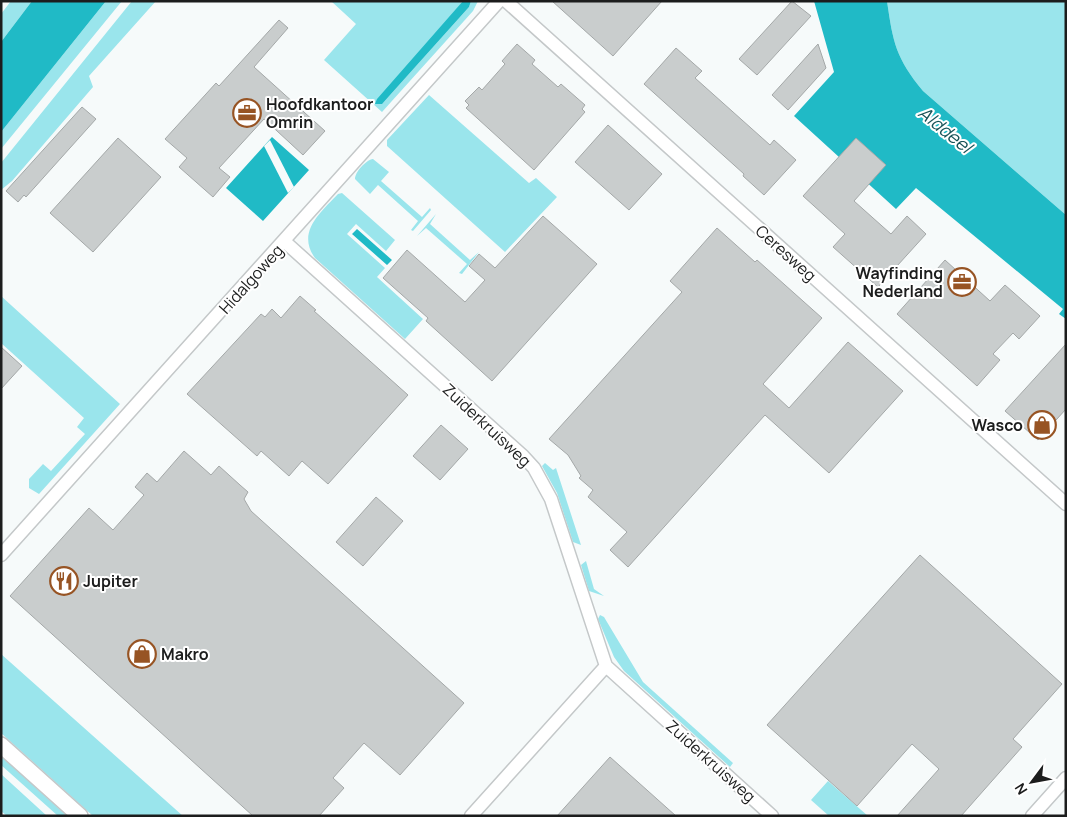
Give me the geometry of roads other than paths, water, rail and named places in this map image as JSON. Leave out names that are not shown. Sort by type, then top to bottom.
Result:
[{"type":"street","name":"Hidalgoweg","points":[[1,556],[499,1]]},
{"type":"street","name":"Ceresweg","points":[[506,1],[1066,504]]},
{"type":"street","name":"Zuiderkruisweg","points":[[284,241],[534,468],[550,499],[606,666],[772,816]]},
{"type":"street","points":[[470,816],[606,666]]},
{"type":"street","points":[[1,744],[80,816]]},
{"type":"street","points":[[1032,816],[1066,778]]},
{"type":"water","points":[[32,1],[106,1],[1,132],[1,42]]},
{"type":"water","points":[[463,1],[471,1],[469,7],[382,104],[375,104],[377,99]]},
{"type":"water","name":"Alddeel","points":[[814,1],[887,1],[891,28],[901,59],[923,91],[1066,215],[1066,319],[1059,314],[1063,309],[916,188],[896,209],[794,116],[834,72]]},
{"type":"water","points":[[272,137],[309,170],[263,221],[226,188]]},
{"type":"water","points":[[357,229],[392,260],[387,265],[352,234]]},
{"type":"place","name":"Hoofdkantoor Omrin","points":[[247,113]]},
{"type":"place","name":"Wayfinding Nederland","points":[[962,282]]},
{"type":"place","name":"Wasco","points":[[1042,425]]},
{"type":"place","name":"Jupiter","points":[[64,581]]},
{"type":"place","name":"Makro","points":[[142,654]]}]
